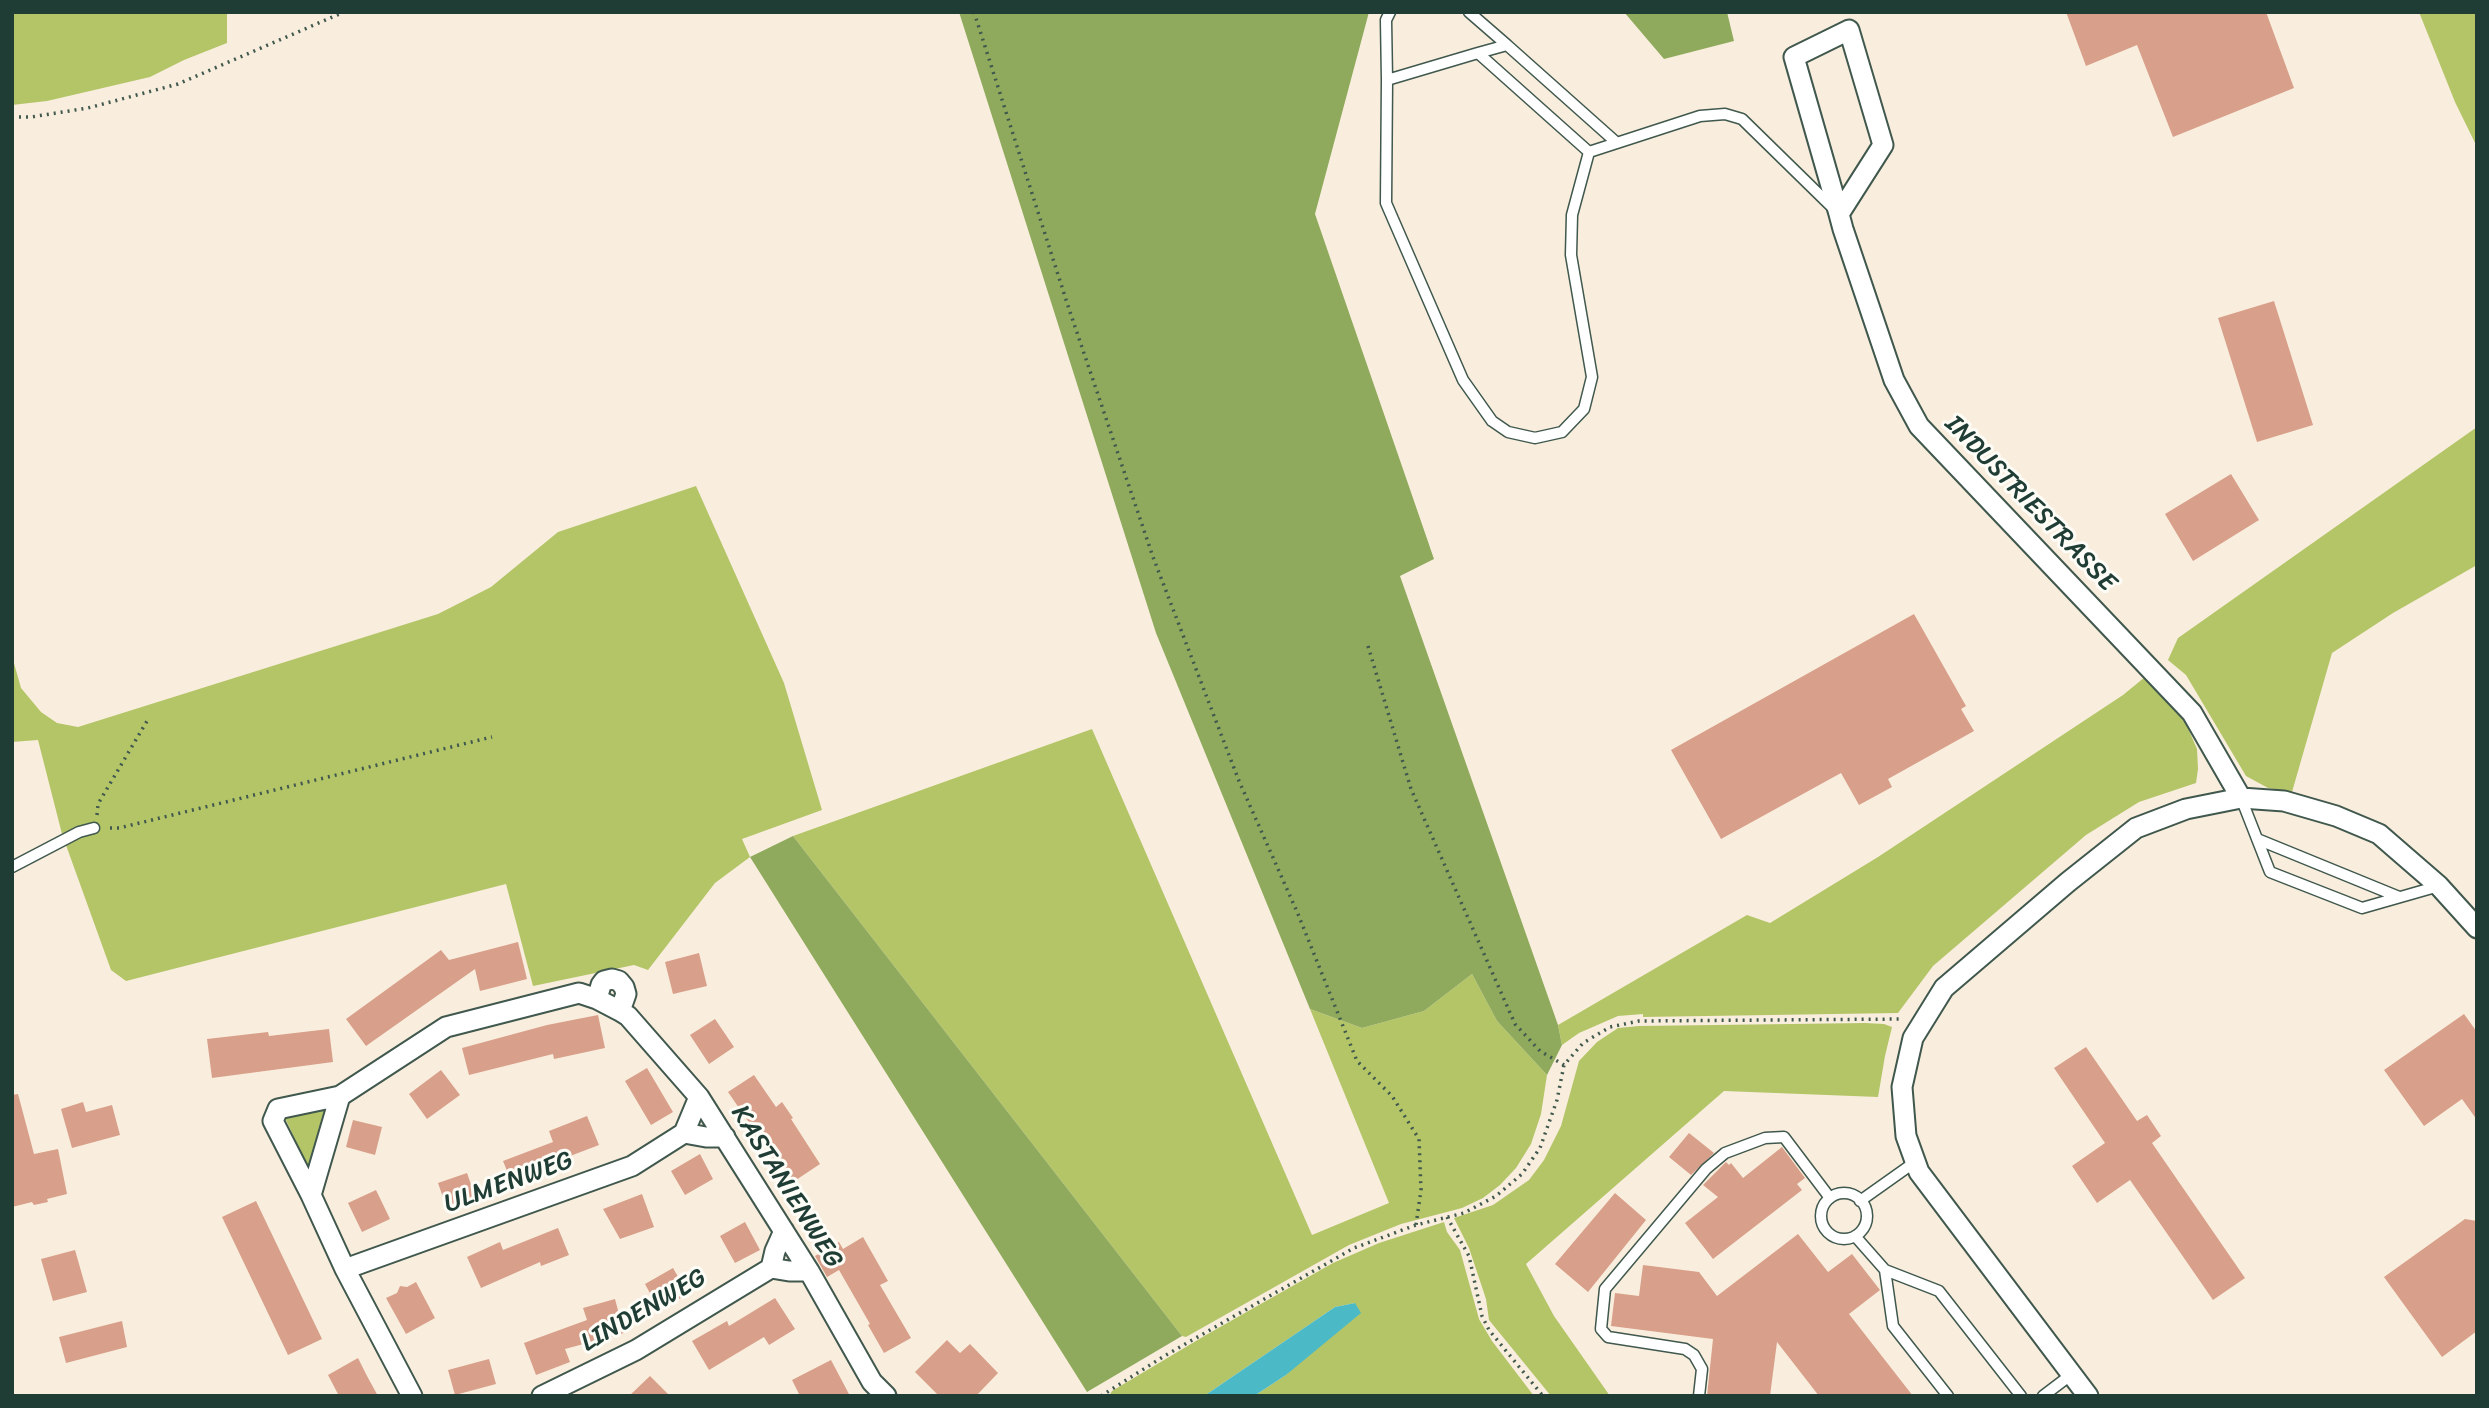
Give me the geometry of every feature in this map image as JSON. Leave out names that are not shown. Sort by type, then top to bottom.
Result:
[{"type":"street","name":"INDUSTRIESTRASSE","points":[[1839,214],[1883,145],[1849,30],[1794,57],[1839,214],[1894,380],[1919,426],[2192,713],[2241,798]]},
{"type":"street","points":[[2088,1396],[1919,1172],[1915,1162],[1906,1136],[1902,1087],[1913,1038],[1944,988],[2136,828],[2186,809],[2241,798],[2284,801],[2336,816],[2379,834],[2439,886],[2477,928]]},
{"type":"street","name":"KASTANIENWEG","points":[[340,1096],[446,1027],[579,993],[597,999],[624,1014],[699,1097],[809,1271],[871,1389],[886,1396]]},
{"type":"street","points":[[311,1195],[340,1096],[278,1109],[273,1121],[345,1269],[412,1396]]},
{"type":"street","points":[[699,1097],[684,1133],[725,1137]]},
{"type":"street","name":"ULMENWEG","points":[[345,1269],[632,1166],[684,1133]]},
{"type":"street","points":[[784,1231],[771,1268],[809,1271]]},
{"type":"street","name":"LINDENWEG","points":[[542,1396],[636,1350],[771,1268]]},
{"type":"lane","points":[[1390,12],[1386,20],[1386,203],[1463,380],[1492,421],[1508,432],[1535,438],[1562,432],[1584,409],[1592,377],[1571,255],[1572,215],[1589,152]]},
{"type":"lane","points":[[1469,12],[1617,143]]},
{"type":"lane","points":[[1387,80],[1507,45]]},
{"type":"lane","points":[[1478,52],[1589,152]]},
{"type":"lane","points":[[1589,152],[1700,116],[1725,114],[1742,120],[1839,214]]},
{"type":"lane","points":[[2241,798],[2270,872],[2362,908],[2439,886]]},
{"type":"lane","points":[[12,867],[79,832],[94,828]]},
{"type":"lane","points":[[2257,839],[2400,897]]},
{"type":"lane","points":[[1699,1396],[1702,1369],[1694,1355],[1685,1349],[1608,1337],[1601,1329],[1605,1289],[1706,1169],[1726,1153],[1765,1138],[1784,1137],[1830,1198]]},
{"type":"lane","points":[[1860,1201],[1915,1162]]},
{"type":"lane","points":[[1845,1193],[1860,1201],[1866,1213],[1862,1230],[1846,1239],[1830,1234],[1824,1227],[1821,1211],[1830,1198],[1845,1193]]},
{"type":"lane","points":[[1855,1236],[1885,1270],[1939,1291],[2021,1396]]},
{"type":"lane","points":[[1885,1270],[1894,1326],[1948,1396]]},
{"type":"lane","points":[[2043,1396],[2072,1373]]},
{"type":"path","points":[[12,117],[31,117],[88,108],[178,84],[344,12]]},
{"type":"path","points":[[974,12],[1069,309],[1149,544],[1239,781],[1298,914],[1357,1061],[1392,1096],[1419,1139],[1421,1190],[1416,1225]]},
{"type":"path","points":[[1368,646],[1411,789],[1515,1024],[1540,1051],[1563,1065]]},
{"type":"path","points":[[147,721],[99,804],[94,828],[119,828],[492,737]]},
{"type":"path","points":[[1898,1025],[1905,1012]]},
{"type":"path","points":[[1101,1396],[1166,1355],[1354,1248],[1416,1225],[1464,1213],[1496,1196],[1522,1174],[1540,1148],[1557,1100],[1563,1065],[1583,1042],[1610,1027],[1639,1021],[1901,1019]]},
{"type":"path","points":[[1447,1217],[1469,1256],[1482,1315],[1489,1330],[1543,1396]]},
{"type":"green space","points":[[12,12],[227,12],[227,43],[150,77],[47,101],[12,105]]},
{"type":"green space","points":[[959,12],[1369,12],[1315,214],[1434,559],[1400,576],[1558,1025],[1562,1045],[1547,1075],[1497,1021],[1472,974],[1424,1011],[1362,1028],[1310,1009],[1156,633]]},
{"type":"green space","points":[[1624,12],[1727,12],[1734,41],[1664,59]]},
{"type":"green space","points":[[2419,12],[2477,12],[2477,147],[2455,102]]},
{"type":"green space","points":[[2477,427],[2477,565],[2393,613],[2332,653],[2292,792],[2268,788],[2246,776],[2186,675],[2168,660],[2178,638]]},
{"type":"green space","points":[[696,486],[784,683],[822,810],[742,839],[750,857],[715,883],[648,970],[634,965],[533,986],[506,884],[126,981],[111,970],[62,834],[38,740],[12,742],[12,656],[21,688],[41,712],[57,723],[78,727],[438,614],[491,587],[558,532]]},
{"type":"green space","points":[[2145,677],[2166,696],[2184,719],[2197,749],[2196,783],[2139,802],[2086,835],[1933,966],[1898,1013],[1618,1016],[1579,1033],[1562,1045],[1558,1025],[1747,915],[1770,923],[1878,857],[2123,695]]},
{"type":"green space","points":[[1092,729],[1312,1235],[1389,1203],[1310,1009],[1362,1028],[1424,1011],[1472,974],[1497,1021],[1547,1075],[1541,1114],[1531,1144],[1516,1168],[1483,1198],[1462,1208],[1401,1224],[1349,1245],[1186,1337],[1182,1336],[793,836]]},
{"type":"green space","points":[[793,836],[1182,1336],[1087,1392],[750,857]]},
{"type":"green space","points":[[1865,1023],[1892,1027],[1878,1097],[1724,1091],[1526,1264],[1554,1316],[1610,1396],[1551,1396],[1489,1320],[1486,1299],[1469,1248],[1454,1218],[1493,1205],[1529,1180],[1544,1160],[1561,1126],[1579,1061],[1597,1042],[1618,1028]]},
{"type":"green space","points":[[327,1110],[309,1169],[285,1118]]},
{"type":"green space","points":[[1444,1222],[1447,1232],[1460,1250],[1479,1319],[1492,1341],[1534,1396],[1254,1396],[1286,1375],[1355,1303],[1335,1307],[1204,1396],[1109,1396],[1112,1391],[1206,1335],[1333,1263],[1379,1243]]},
{"type":"water","points":[[1355,1303],[1361,1313],[1286,1375],[1254,1396],[1204,1396],[1335,1307]]},
{"type":"building","points":[[2066,12],[2266,12],[2294,88],[2173,137],[2137,45],[2086,66]]},
{"type":"building","points":[[2274,301],[2313,425],[2257,442],[2218,318]]},
{"type":"building","points":[[2231,474],[2259,520],[2193,561],[2165,514]]},
{"type":"building","points":[[1914,614],[1966,706],[1961,709],[1974,731],[1888,779],[1892,787],[1859,805],[1841,773],[1721,839],[1671,750]]},
{"type":"building","points":[[518,942],[527,979],[480,991],[475,969],[366,1046],[346,1019],[441,950],[449,960]]},
{"type":"building","points":[[699,953],[707,986],[673,994],[665,962]]},
{"type":"building","points":[[2464,1014],[2477,1032],[2477,1120],[2462,1099],[2424,1126],[2384,1070]]},
{"type":"building","points":[[598,1015],[605,1048],[554,1059],[553,1054],[469,1075],[462,1048],[547,1025]]},
{"type":"building","points":[[715,1019],[734,1047],[709,1064],[690,1035]]},
{"type":"building","points":[[329,1029],[333,1062],[212,1078],[207,1039]]},
{"type":"building","points":[[2086,1047],[2137,1121],[2147,1115],[2161,1136],[2152,1143],[2245,1278],[2213,1300],[2130,1180],[2097,1203],[2072,1166],[2105,1143],[2054,1068]]},
{"type":"building","points":[[647,1068],[673,1112],[651,1125],[625,1081]]},
{"type":"building","points":[[441,1070],[460,1095],[427,1119],[409,1094]]},
{"type":"building","points":[[754,1075],[776,1107],[782,1102],[820,1164],[790,1184],[761,1139],[758,1141],[747,1126],[750,1124],[728,1092]]},
{"type":"building","points":[[18,1094],[34,1154],[58,1149],[67,1194],[47,1199],[48,1202],[34,1205],[32,1202],[12,1207],[12,1095]]},
{"type":"building","points":[[83,1102],[86,1112],[112,1105],[120,1135],[72,1148],[61,1109]]},
{"type":"building","points":[[587,1116],[599,1145],[544,1166],[547,1175],[514,1188],[503,1161],[553,1142],[549,1131]]},
{"type":"building","points":[[353,1120],[382,1127],[375,1155],[346,1147]]},
{"type":"building","points":[[1689,1133],[1714,1153],[1691,1175],[1669,1157]]},
{"type":"building","points":[[1782,1147],[1805,1178],[1797,1184],[1802,1190],[1713,1259],[1685,1223],[1718,1197],[1703,1185],[1726,1162],[1729,1165],[1731,1163],[1743,1178]]},
{"type":"building","points":[[700,1154],[713,1179],[685,1195],[671,1171]]},
{"type":"building","points":[[467,1173],[475,1196],[446,1206],[438,1183]]},
{"type":"building","points":[[376,1190],[390,1219],[362,1232],[348,1203]]},
{"type":"building","points":[[1615,1193],[1646,1220],[1588,1292],[1555,1264]]},
{"type":"building","points":[[642,1194],[654,1227],[620,1239],[603,1209]]},
{"type":"building","points":[[256,1201],[322,1339],[288,1355],[222,1217]]},
{"type":"building","points":[[2465,1219],[2477,1221],[2477,1331],[2442,1357],[2384,1277]]},
{"type":"building","points":[[745,1222],[760,1250],[735,1263],[720,1236]]},
{"type":"building","points":[[558,1228],[569,1255],[541,1266],[540,1262],[481,1288],[467,1257],[500,1242],[503,1250]]},
{"type":"building","points":[[1798,1234],[1828,1272],[1852,1254],[1880,1290],[1849,1314],[1913,1396],[1819,1396],[1777,1342],[1770,1396],[1707,1396],[1713,1339],[1611,1326],[1615,1293],[1639,1296],[1643,1265],[1699,1272],[1717,1296]]},
{"type":"building","points":[[863,1237],[888,1281],[880,1285],[911,1338],[884,1353],[839,1270],[827,1277],[815,1256],[839,1242],[843,1249]]},
{"type":"building","points":[[75,1250],[87,1292],[53,1301],[41,1259]]},
{"type":"building","points":[[673,1268],[688,1294],[659,1310],[645,1284]]},
{"type":"building","points":[[416,1282],[435,1318],[406,1334],[386,1298],[397,1293],[400,1286],[407,1287]]},
{"type":"building","points":[[775,1298],[795,1329],[769,1345],[764,1337],[709,1370],[692,1341],[727,1321],[729,1326]]},
{"type":"building","points":[[615,1299],[624,1333],[565,1349],[570,1362],[536,1375],[524,1343],[587,1320],[583,1308]]},
{"type":"building","points":[[122,1321],[127,1347],[66,1363],[59,1337]]},
{"type":"building","points":[[947,1340],[960,1353],[970,1344],[998,1373],[976,1396],[939,1396],[915,1372]]},
{"type":"building","points":[[358,1358],[378,1396],[339,1396],[328,1375]]},
{"type":"building","points":[[489,1359],[496,1384],[455,1395],[448,1370]]},
{"type":"building","points":[[831,1360],[850,1396],[800,1396],[792,1380]]},
{"type":"building","points":[[650,1376],[670,1396],[629,1396]]}]
